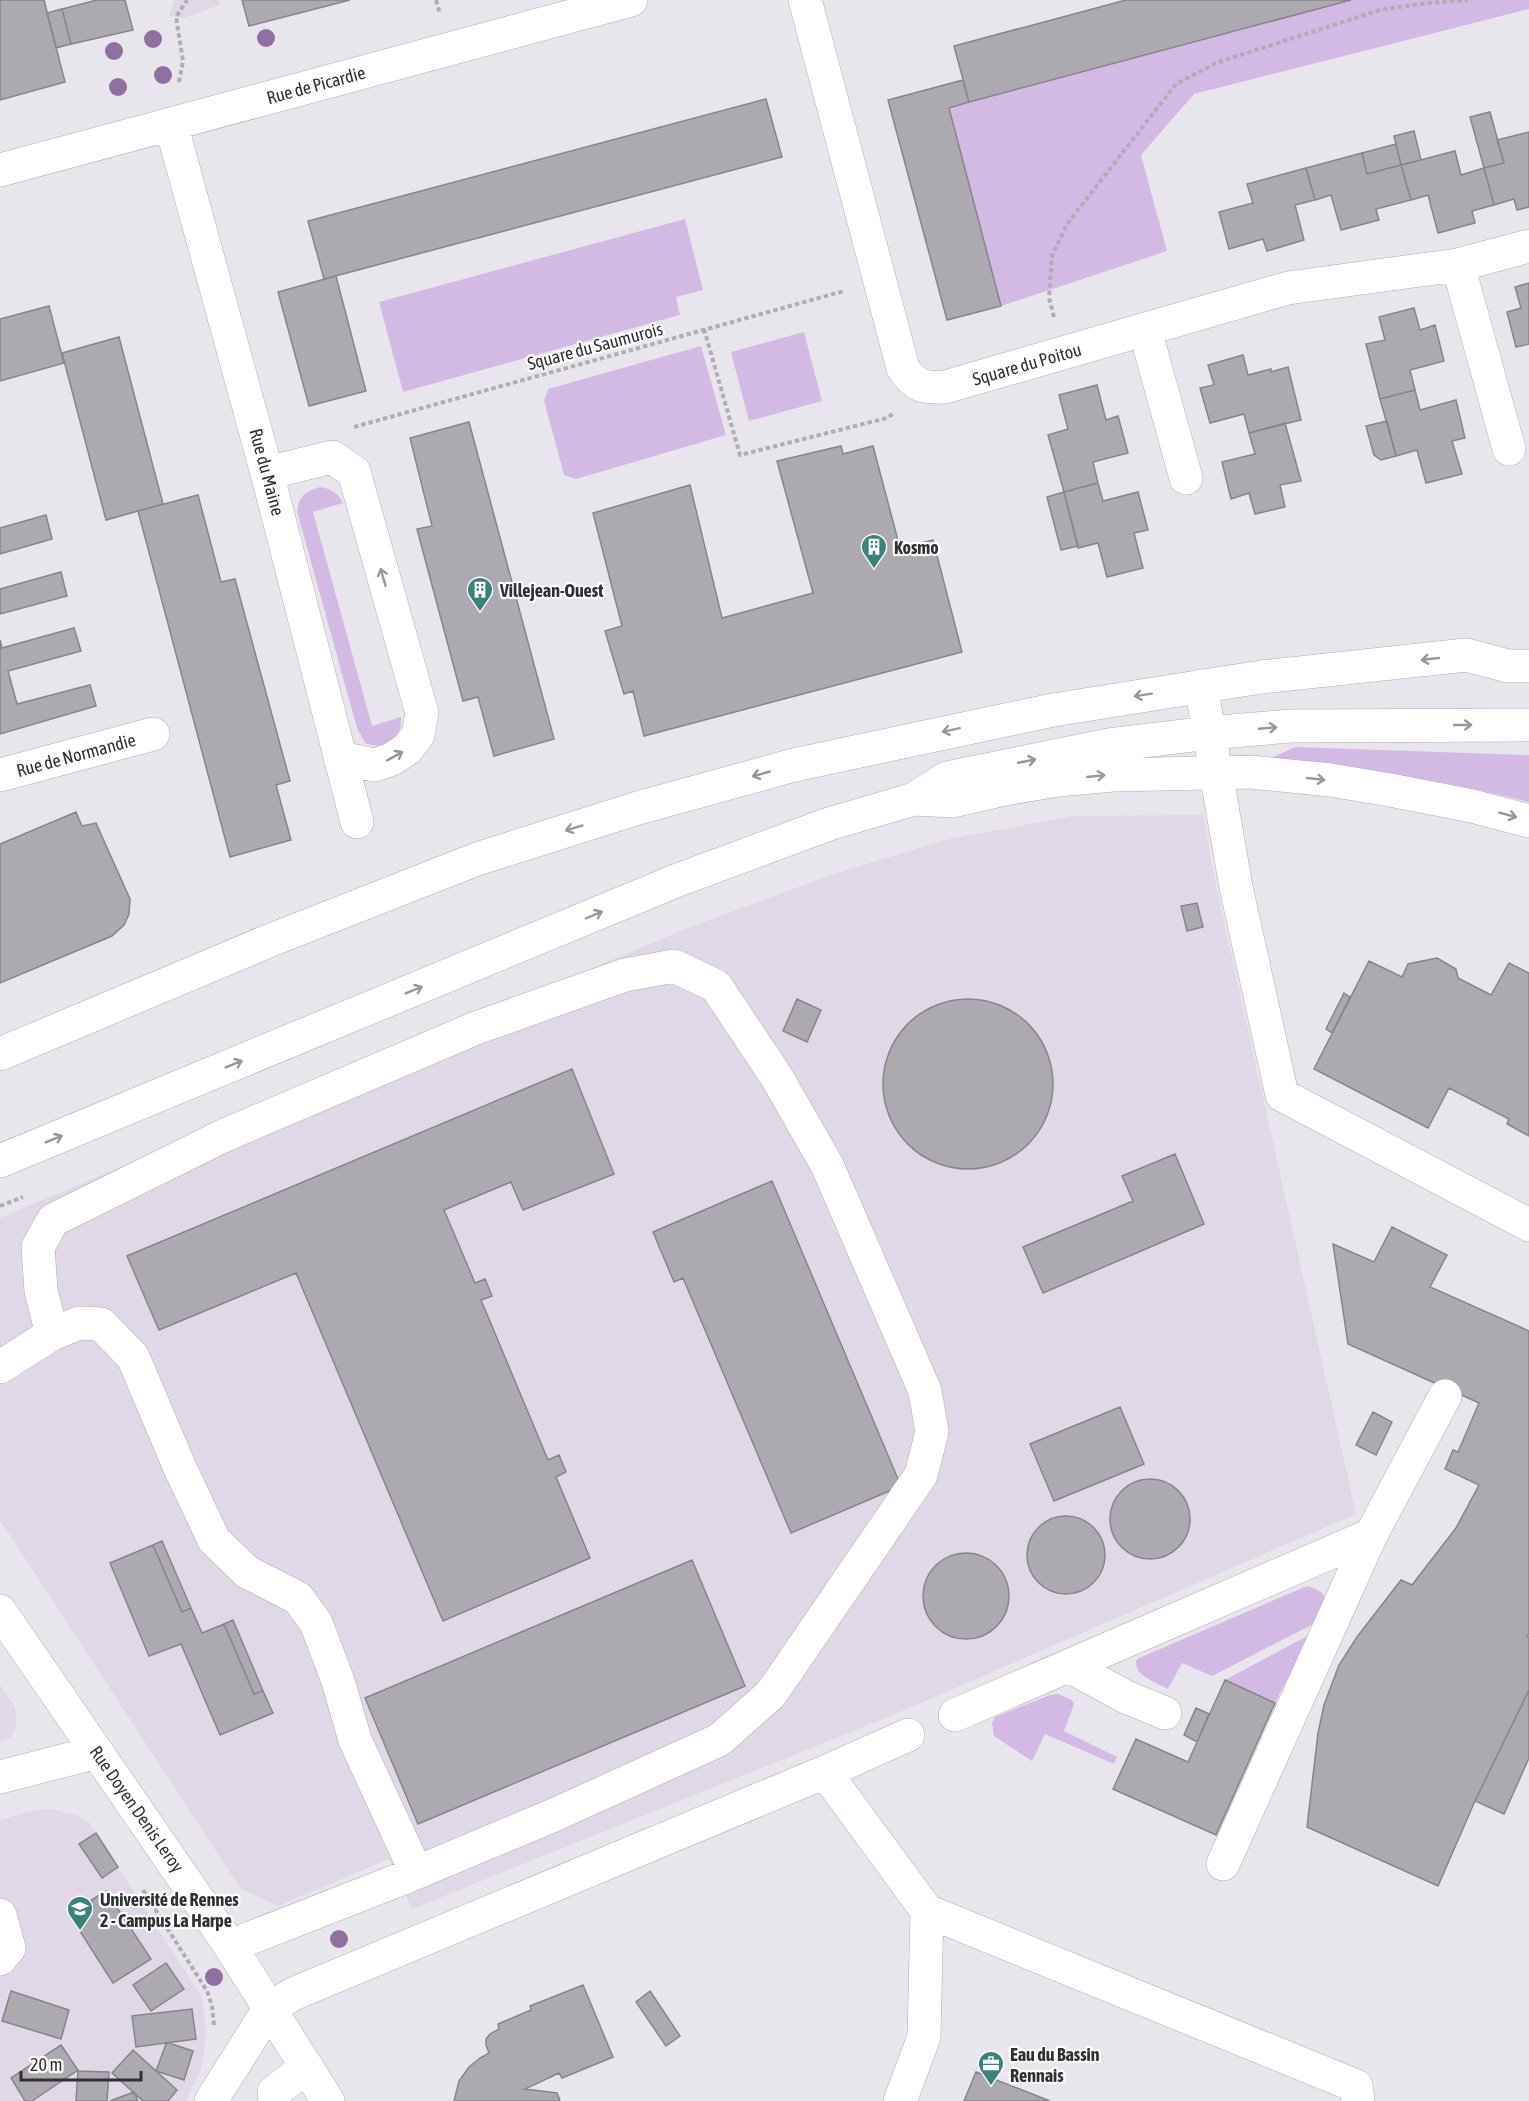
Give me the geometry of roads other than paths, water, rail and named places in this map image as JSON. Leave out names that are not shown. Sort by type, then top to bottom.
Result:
[{"type":"main road","name":"Rue de Picardie","points":[[0,170],[631,0]]},
{"type":"main road","name":"Square du Poitou","points":[[805,0],[903,369],[911,381],[927,388],[945,387],[1288,288],[1458,265],[1529,246]]},
{"type":"main road","name":"Rue du Maine","points":[[171,124],[267,473],[357,822]]},
{"type":"main road","points":[[1458,265],[1509,449]]},
{"type":"main road","points":[[1145,330],[1186,478]]},
{"type":"main road","points":[[267,473],[332,457],[354,472],[422,713],[418,735],[407,749],[392,759],[375,765],[340,758]]},
{"type":"main road","points":[[0,1054],[388,892],[477,859],[556,833],[805,762],[1053,710],[1261,677],[1466,655],[1506,645],[1529,643]]},
{"type":"main road","points":[[1466,655],[1508,666],[1529,666]]},
{"type":"main road","points":[[1201,686],[1236,886],[1282,1095],[1529,1225]]},
{"type":"main road","points":[[0,1161],[678,880],[829,824],[914,799],[947,778],[1109,745],[1209,733],[1291,726],[1529,725]]},
{"type":"main road","name":"Rue de Normandie","points":[[0,775],[153,734]]},
{"type":"main road","points":[[914,799],[953,801],[1058,780],[1113,775],[1250,772],[1330,780],[1472,806],[1529,821]]},
{"type":"main road","points":[[52,1334],[41,1292],[38,1247],[53,1220],[225,1135],[476,1028],[625,975],[674,966],[716,986],[776,1076],[827,1165],[926,1391],[932,1432],[921,1475],[771,1694],[719,1740],[554,1815],[230,1946]]},
{"type":"main road","points":[[0,1367],[52,1334],[79,1323],[101,1324],[133,1357],[180,1468],[214,1540],[247,1572],[298,1598],[316,1623],[338,1681],[355,1740],[417,1872]]},
{"type":"main road","points":[[1223,1864],[1371,1535],[1445,1396]]},
{"type":"main road","points":[[955,1715],[1371,1535]]},
{"type":"main road","name":"Rue Doyen Denis Leroy","points":[[0,1611],[230,1946],[328,2101]]},
{"type":"main road","points":[[1069,1666],[1126,1697],[1165,1713]]},
{"type":"main road","points":[[218,2091],[269,2009],[293,1994],[825,1772],[908,1735]]},
{"type":"main road","points":[[0,1778],[97,1752]]},
{"type":"main road","points":[[825,1772],[927,1911],[1356,2086],[1358,2101]]},
{"type":"main road","points":[[900,2101],[924,2037],[927,1911]]},
{"type":"main road","points":[[0,1915],[9,1948],[0,1959]]},
{"type":"main road","points":[[275,2101],[274,2092],[307,2067]]},
{"type":"place","name":"Kosmo","points":[[874,570]]},
{"type":"place","name":"Villejean-Ouest","points":[[480,613]]},
{"type":"place","name":"Université de Rennes 2 - Campus La Harpe","points":[[80,1932]]},
{"type":"place","name":"Eau du Bassin Rennais","points":[[991,2087]]}]
